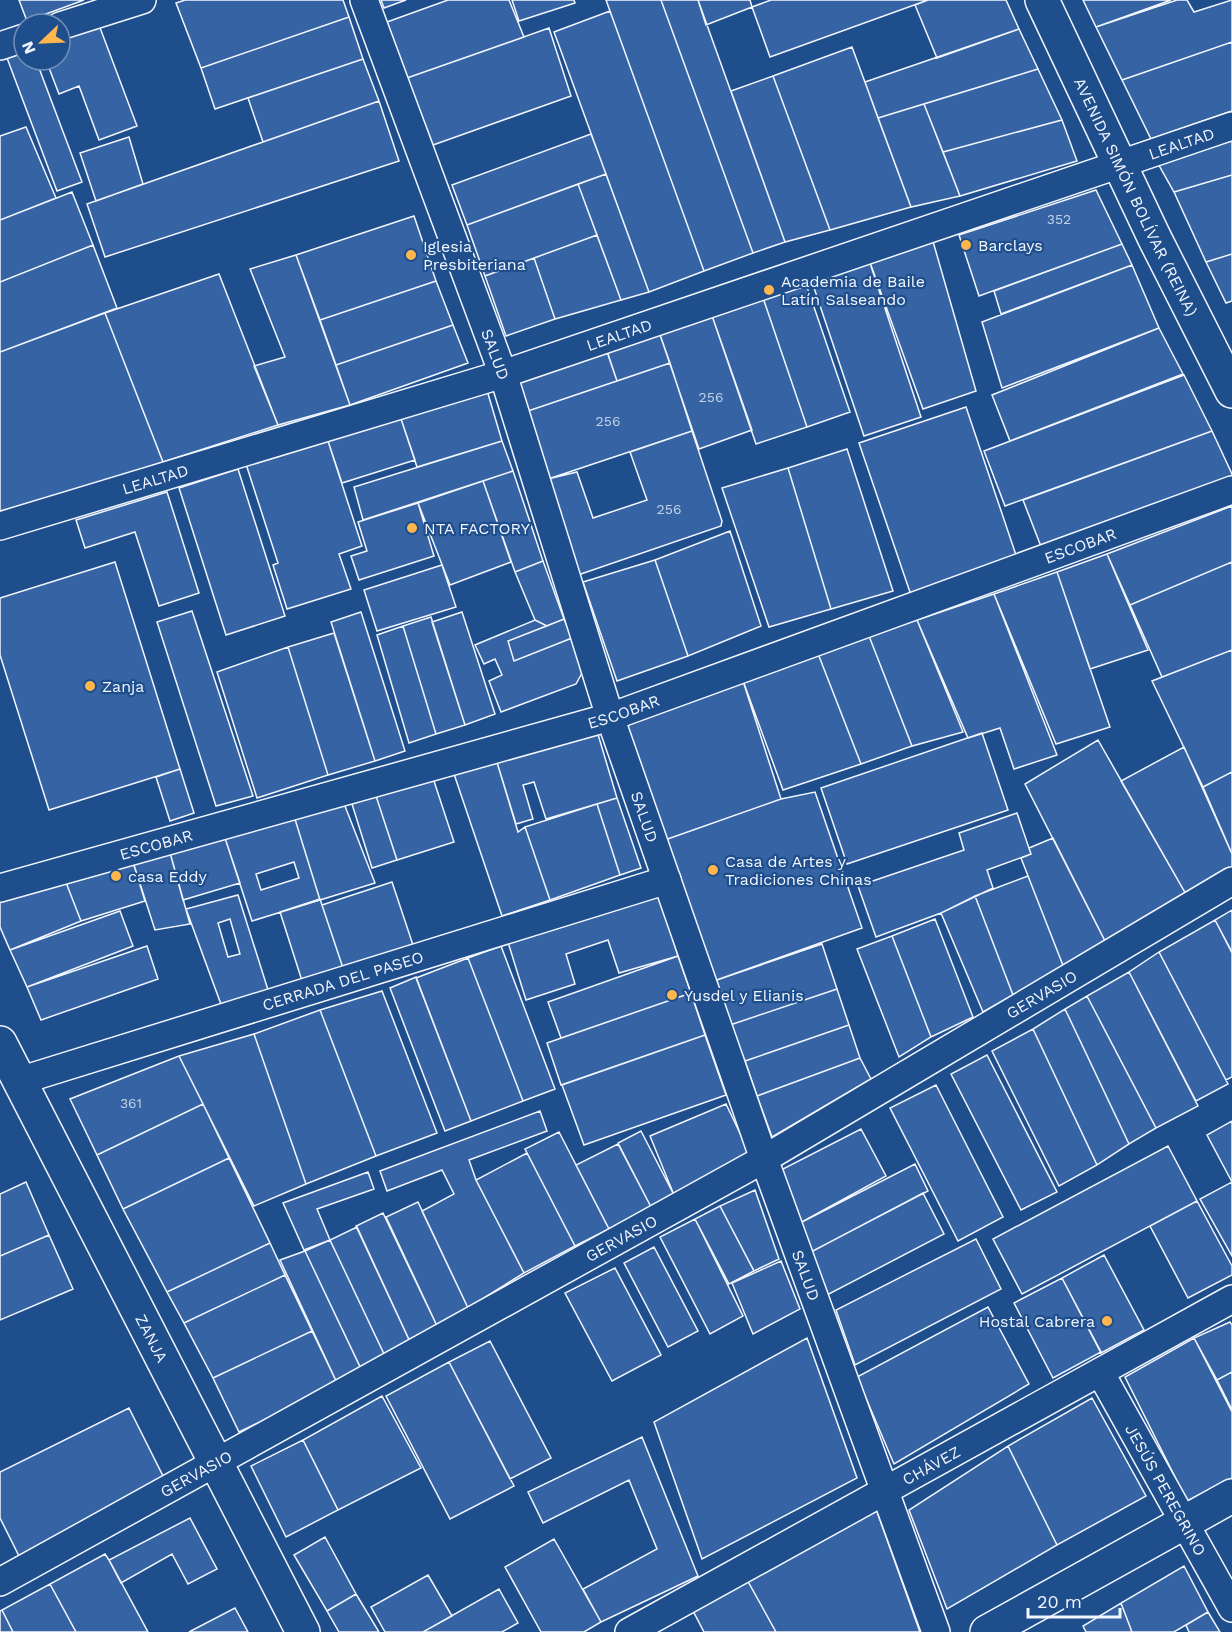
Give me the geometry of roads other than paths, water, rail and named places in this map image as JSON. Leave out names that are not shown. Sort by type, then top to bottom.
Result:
[{"type":"main road","name":"AVENIDA SIMÓN BOLÍVAR (REINA)","points":[[1042,0],[1118,163],[1232,391]]},
{"type":"main road","name":"ZANJA","points":[[0,1043],[303,1632]]},
{"type":"main road","points":[[987,1632],[1232,1496]]},
{"type":"street","points":[[72,22],[142,0]]},
{"type":"street","name":"SALUD","points":[[364,0],[503,374],[610,717],[764,1159],[936,1632]]},
{"type":"street","name":"LEALTAD","points":[[0,526],[503,374],[1232,126]]},
{"type":"street","name":"ESCOBAR","points":[[0,888],[610,717],[1232,490]]},
{"type":"street","name":"CERRADA DEL PASEO","points":[[19,1081],[667,880]]},
{"type":"street","name":"GERVASIO","points":[[0,1582],[764,1159],[1232,881]]},
{"type":"street","name":"CHÁVEZ","points":[[629,1632],[660,1625],[884,1492],[1232,1299]]},
{"type":"street","name":"JESÚS PEREGRINO","points":[[1100,1372],[1232,1608]]},
{"type":"place","name":"Barclays","points":[[966,245]]},
{"type":"place","name":"Iglesia Presbiteriana","points":[[411,255]]},
{"type":"place","name":"Academia de Baile Latín Salseando","points":[[769,290]]},
{"type":"place","name":"NTA FACTORY","points":[[412,528]]},
{"type":"place","name":"Zanja","points":[[90,686]]},
{"type":"place","name":"Casa de Artes y Tradiciones Chinas","points":[[713,870]]},
{"type":"place","name":"casa Eddy","points":[[116,876]]},
{"type":"place","name":"Yusdel y Elianis","points":[[672,995]]},
{"type":"place","name":"Hostal Cabrera","points":[[1107,1321]]}]
